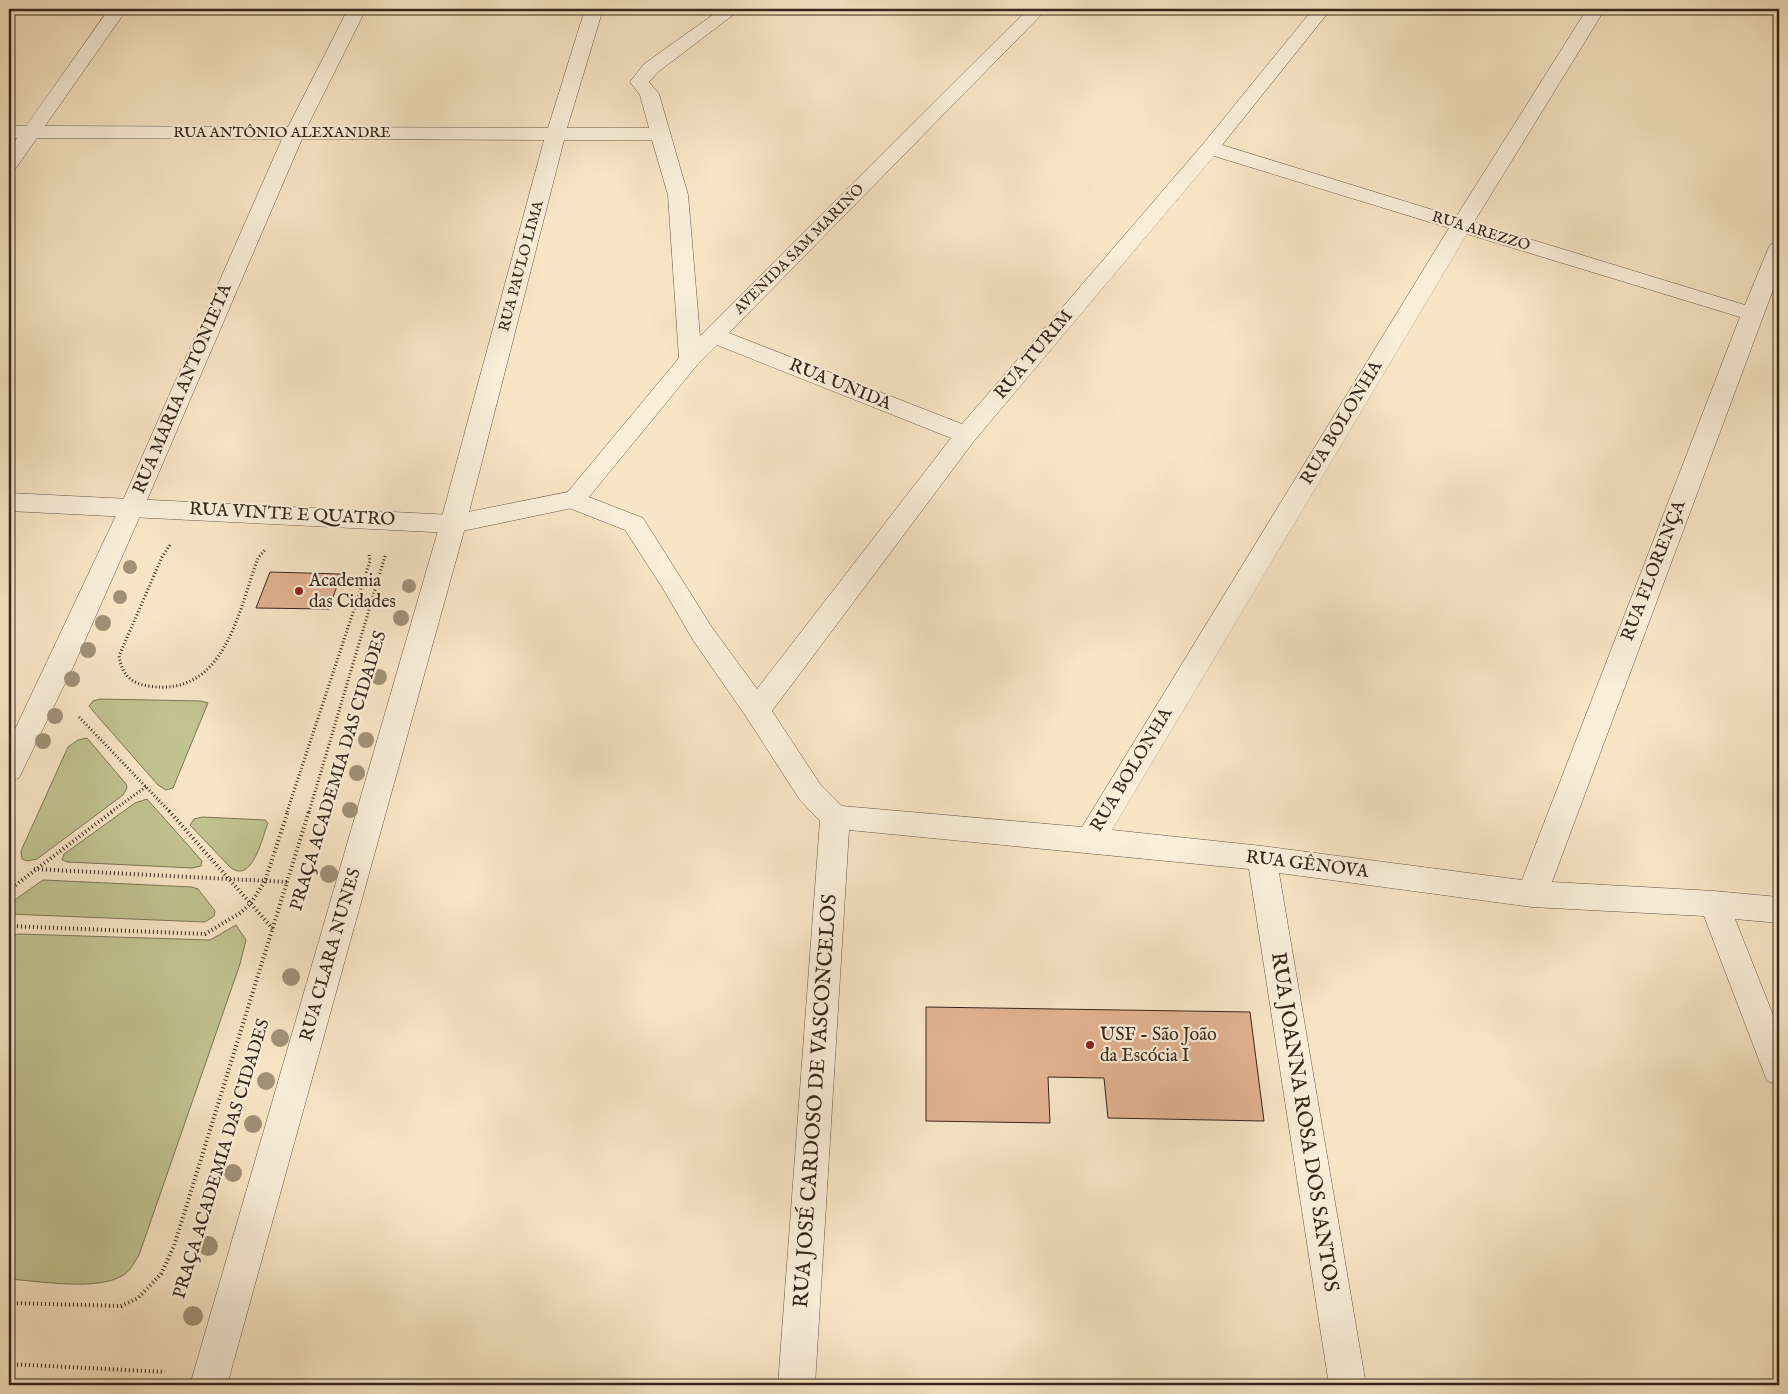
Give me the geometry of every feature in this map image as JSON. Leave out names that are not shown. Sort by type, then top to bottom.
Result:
[{"type":"street","points":[[9,164],[118,9]]},
{"type":"street","name":"RUA MARIA ANTONIETA","points":[[9,770],[60,665],[132,507],[295,132],[357,9]]},
{"type":"street","name":"RUA PAULO LIMA","points":[[453,524],[556,133],[594,9]]},
{"type":"street","points":[[690,359],[678,195],[649,94],[639,82],[651,68],[732,9]]},
{"type":"street","name":"AVENIDA SAM MARINO","points":[[573,500],[690,359],[1038,9]]},
{"type":"street","name":"RUA TURIM","points":[[757,710],[966,435],[1210,148],[1322,9]]},
{"type":"street","name":"RUA BOLONHA","points":[[1090,840],[1461,226],[1596,9]]},
{"type":"street","name":"RUA ANTÔNIO ALEXANDRE","points":[[9,132],[661,134]]},
{"type":"street","name":"RUA AREZZO","points":[[1210,148],[1752,314]]},
{"type":"street","name":"RUA FLORENÇA","points":[[1532,894],[1752,314],[1779,249]]},
{"type":"street","name":"RUA UNIDA","points":[[714,335],[966,435]]},
{"type":"street","points":[[573,500],[634,524],[671,580],[702,633],[757,710],[810,792],[835,817]]},
{"type":"street","name":"RUA VINTE E QUATRO","points":[[9,502],[453,524],[573,500]]},
{"type":"street","name":"RUA CLARA NUNES","points":[[208,1385],[453,524]]},
{"type":"street","name":"RUA GÊNOVA","points":[[835,817],[1262,858],[1532,894],[1714,904],[1779,910]]},
{"type":"street","name":"RUA JOSÉ CARDOSO DE VASCONCELOS","points":[[796,1385],[835,817]]},
{"type":"street","name":"RUA JOANNA ROSA DOS SANTOS","points":[[1262,858],[1347,1385]]},
{"type":"street","points":[[1714,904],[1779,1070]]},
{"type":"path","points":[[179,542],[171,545],[162,557],[119,656],[120,668],[128,680],[146,686],[170,687],[193,681],[211,668],[221,653],[258,558],[265,550],[274,547]]},
{"type":"path","points":[[9,926],[205,934],[251,903],[266,881],[370,561],[369,551],[363,548]]},
{"type":"path","points":[[9,1303],[121,1306],[138,1298],[160,1274],[174,1246],[288,882],[387,548]]},
{"type":"path","points":[[75,712],[147,786],[273,929]]},
{"type":"path","points":[[9,890],[34,869],[147,786]]},
{"type":"path","points":[[9,814],[13,805]]},
{"type":"path","points":[[34,869],[288,882]]},
{"type":"path","points":[[9,1364],[172,1372]]},
{"type":"green space","points":[[100,699],[201,701],[208,703],[173,788],[166,790],[158,785],[89,706],[93,701]]},
{"type":"green space","points":[[87,738],[126,784],[127,788],[123,795],[37,859],[27,861],[22,859],[21,851],[68,747],[78,740]]},
{"type":"green space","points":[[147,799],[202,861],[201,866],[192,868],[68,862],[62,860],[64,854],[135,803]]},
{"type":"green space","points":[[202,817],[265,820],[268,823],[259,848],[250,865],[244,870],[238,871],[230,867],[190,825],[194,819]]},
{"type":"green space","points":[[43,880],[192,887],[198,889],[215,911],[214,916],[205,922],[9,914],[9,904]]},
{"type":"green space","points":[[236,925],[246,940],[240,964],[139,1255],[133,1265],[125,1274],[101,1283],[69,1284],[9,1279],[9,936],[19,934],[210,940]]},
{"type":"building","name":"Academia das Cidades","points":[[270,572],[341,574],[329,609],[256,608]]},
{"type":"building","name":"USF - São João da Escócia I","points":[[926,1007],[1250,1012],[1264,1121],[1108,1118],[1104,1078],[1048,1077],[1050,1123],[926,1121]]},
{"type":"place","name":"Academia das Cidades","points":[[299,591]]},
{"type":"place","name":"USF - São João da Escócia I","points":[[1090,1045]]}]
